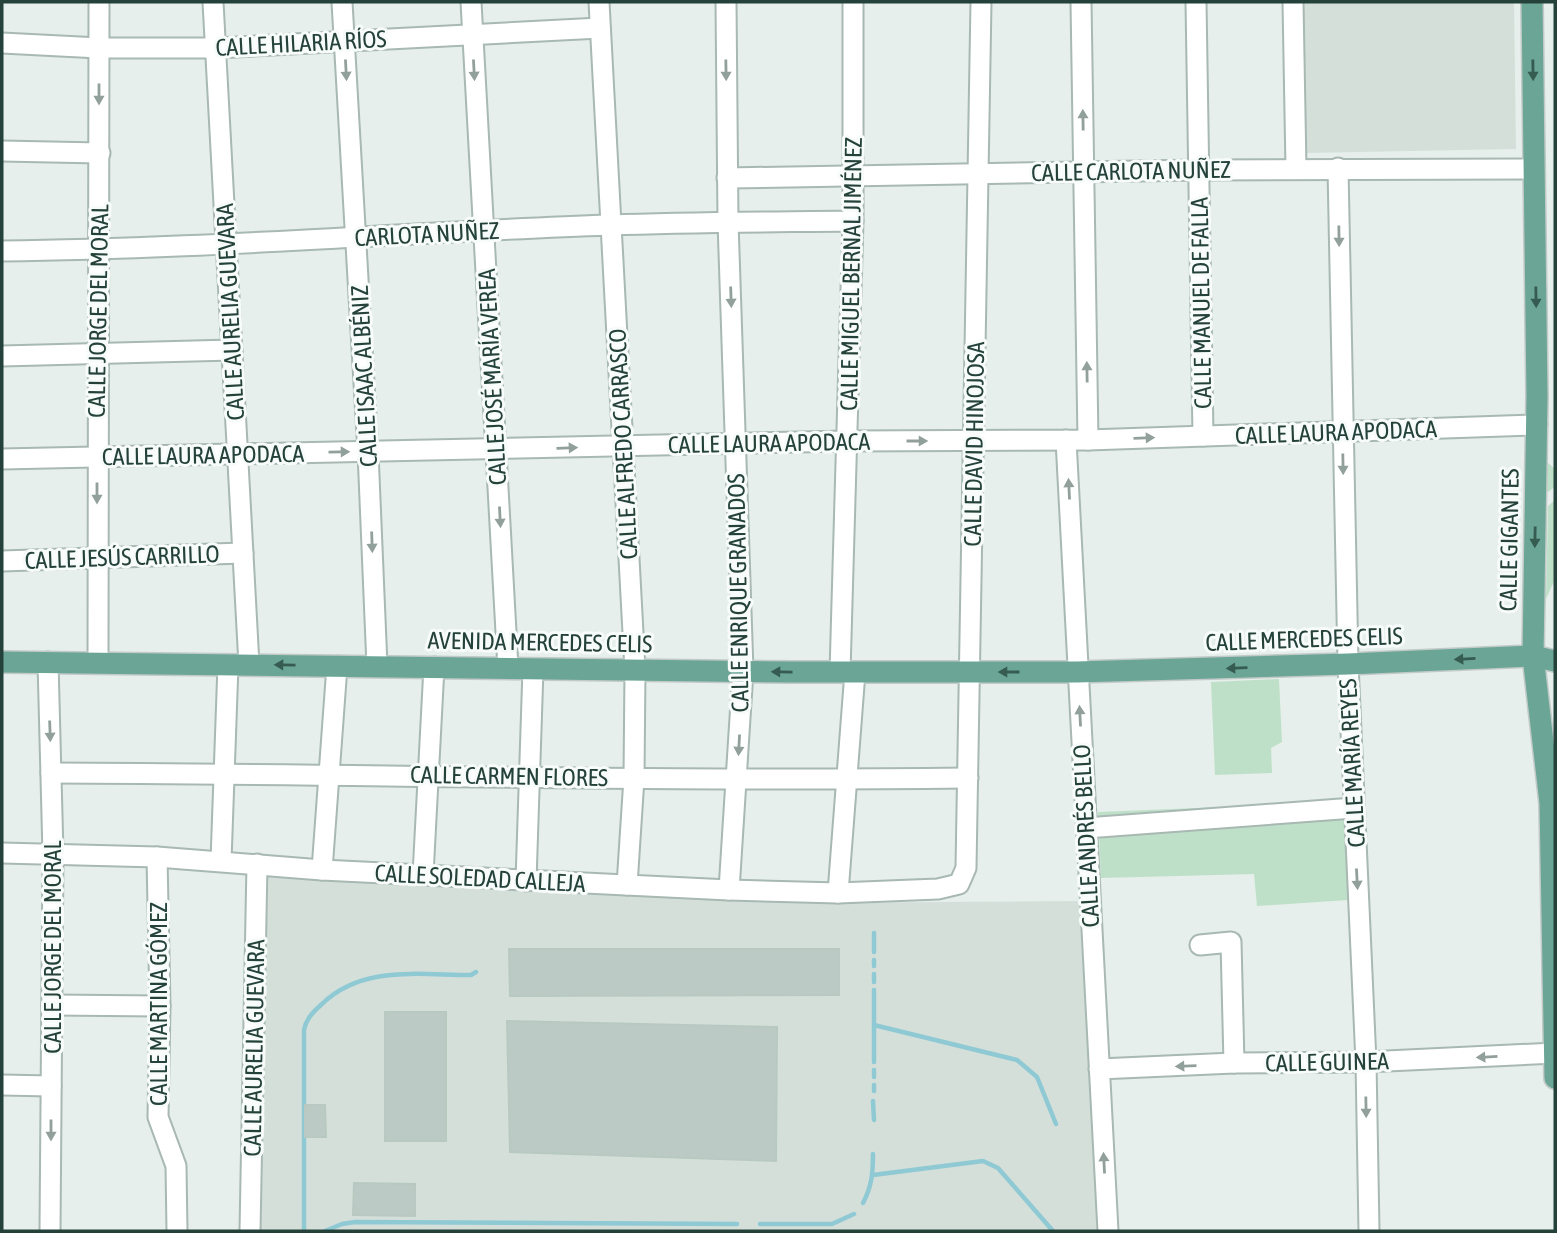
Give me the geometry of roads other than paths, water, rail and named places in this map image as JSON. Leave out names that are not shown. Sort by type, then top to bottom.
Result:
[{"type":"main road","name":"CALLE GIGANTES","points":[[1532,2],[1537,434],[1533,656],[1550,803],[1555,1078]]},
{"type":"main road","points":[[1537,434],[1555,463]]},
{"type":"main road","points":[[1535,504],[1555,491]]},
{"type":"main road","name":"CALLE MERCEDES CELIS","points":[[1077,672],[1533,656],[1555,661]]},
{"type":"main road","name":"AVENIDA MERCEDES CELIS","points":[[2,662],[847,672],[1077,672]]},
{"type":"main road","points":[[1550,803],[1555,734]]},
{"type":"street","name":"CALLE JORGE DEL MORAL","points":[[98,663],[99,2]]},
{"type":"street","name":"CALLE AURELIA GUEVARA","points":[[214,2],[249,665]]},
{"type":"street","name":"CALLE ISAAC ALBÉNIZ","points":[[342,2],[368,452],[377,666]]},
{"type":"street","name":"CALLE JOSÉ MARÍA VEREA","points":[[471,2],[508,668]]},
{"type":"street","name":"CALLE ALFREDO CARRASCO","points":[[599,2],[635,670],[634,778],[627,885]]},
{"type":"street","name":"CALLE ENRIQUE GRANADOS","points":[[726,2],[728,222],[743,671],[729,890]]},
{"type":"street","name":"CALLE MIGUEL BERNAL JIMÉNEZ","points":[[838,893],[846,780],[848,441],[854,174],[853,2]]},
{"type":"street","name":"CALLE DAVID HINOJOSA","points":[[959,884],[966,868],[981,2]]},
{"type":"street","points":[[1081,2],[1088,440]]},
{"type":"street","name":"CALLE MANUEL DE FALLA","points":[[1196,2],[1203,436]]},
{"type":"street","points":[[1293,2],[1296,169]]},
{"type":"street","name":"CALLE HILARIA RÍOS","points":[[2,43],[99,48],[216,48],[600,28]]},
{"type":"street","points":[[2,151],[100,153]]},
{"type":"street","name":"CALLE CARLOTA NUÑEZ","points":[[727,178],[1338,168],[1534,169]]},
{"type":"street","name":"CALLE MARÍA REYES","points":[[1338,168],[1348,664],[1366,1062],[1369,1231]]},
{"type":"street","name":"CARLOTA NUÑEZ","points":[[2,251],[227,245],[610,225],[853,221]]},
{"type":"street","points":[[2,356],[232,350]]},
{"type":"street","name":"CALLE LAURA APODACA","points":[[2,459],[848,441],[1088,440],[1342,432],[1537,434]]},
{"type":"street","name":"CALLE ANDRÉS BELLO","points":[[1066,440],[1108,1231]]},
{"type":"street","name":"CALLE JESÚS CARRILLO","points":[[2,561],[243,554]]},
{"type":"street","name":"CALLE JORGE DEL MORAL","points":[[48,662],[53,853],[50,1231]]},
{"type":"street","points":[[221,861],[228,665]]},
{"type":"street","points":[[322,870],[337,666]]},
{"type":"street","points":[[423,875],[434,667]]},
{"type":"street","points":[[526,881],[533,669]]},
{"type":"street","name":"CALLE CARMEN FLORES","points":[[51,773],[737,780],[968,778]]},
{"type":"street","points":[[1086,828],[1354,808]]},
{"type":"street","name":"CALLE SOLEDAD CALLEJA","points":[[2,853],[157,857],[322,870],[729,890],[838,893],[938,889],[959,884]]},
{"type":"street","name":"CALLE MARTINA GÓMEZ","points":[[157,857],[160,1006],[158,1117],[176,1166],[177,1231]]},
{"type":"street","name":"CALLE AURELIA GUEVARA","points":[[250,1231],[257,864]]},
{"type":"street","points":[[1200,945],[1231,942],[1234,1063]]},
{"type":"street","points":[[52,1005],[160,1006]]},
{"type":"street","name":"CALLE GUINEA","points":[[1099,1069],[1234,1063],[1366,1062],[1555,1053]]},
{"type":"street","points":[[2,1085],[51,1086]]},
{"type":"waterway","points":[[874,933],[874,952]]},
{"type":"waterway","points":[[874,960],[874,966]]},
{"type":"waterway","points":[[304,1231],[304,1030],[308,1019],[338,992],[355,983],[392,975],[471,975],[476,972]]},
{"type":"waterway","points":[[874,974],[874,982]]},
{"type":"waterway","points":[[874,990],[874,1062]]},
{"type":"waterway","points":[[874,1025],[1017,1060],[1037,1077],[1056,1124]]},
{"type":"waterway","points":[[874,1070],[874,1077]]},
{"type":"waterway","points":[[874,1085],[874,1091]]},
{"type":"waterway","points":[[873,1101],[874,1120]]},
{"type":"waterway","points":[[863,1203],[871,1179],[873,1154]]},
{"type":"waterway","points":[[873,1175],[983,1161],[998,1168],[1053,1231]]},
{"type":"waterway","points":[[760,1224],[832,1224],[854,1214]]},
{"type":"waterway","points":[[325,1231],[355,1222],[737,1224]]}]
